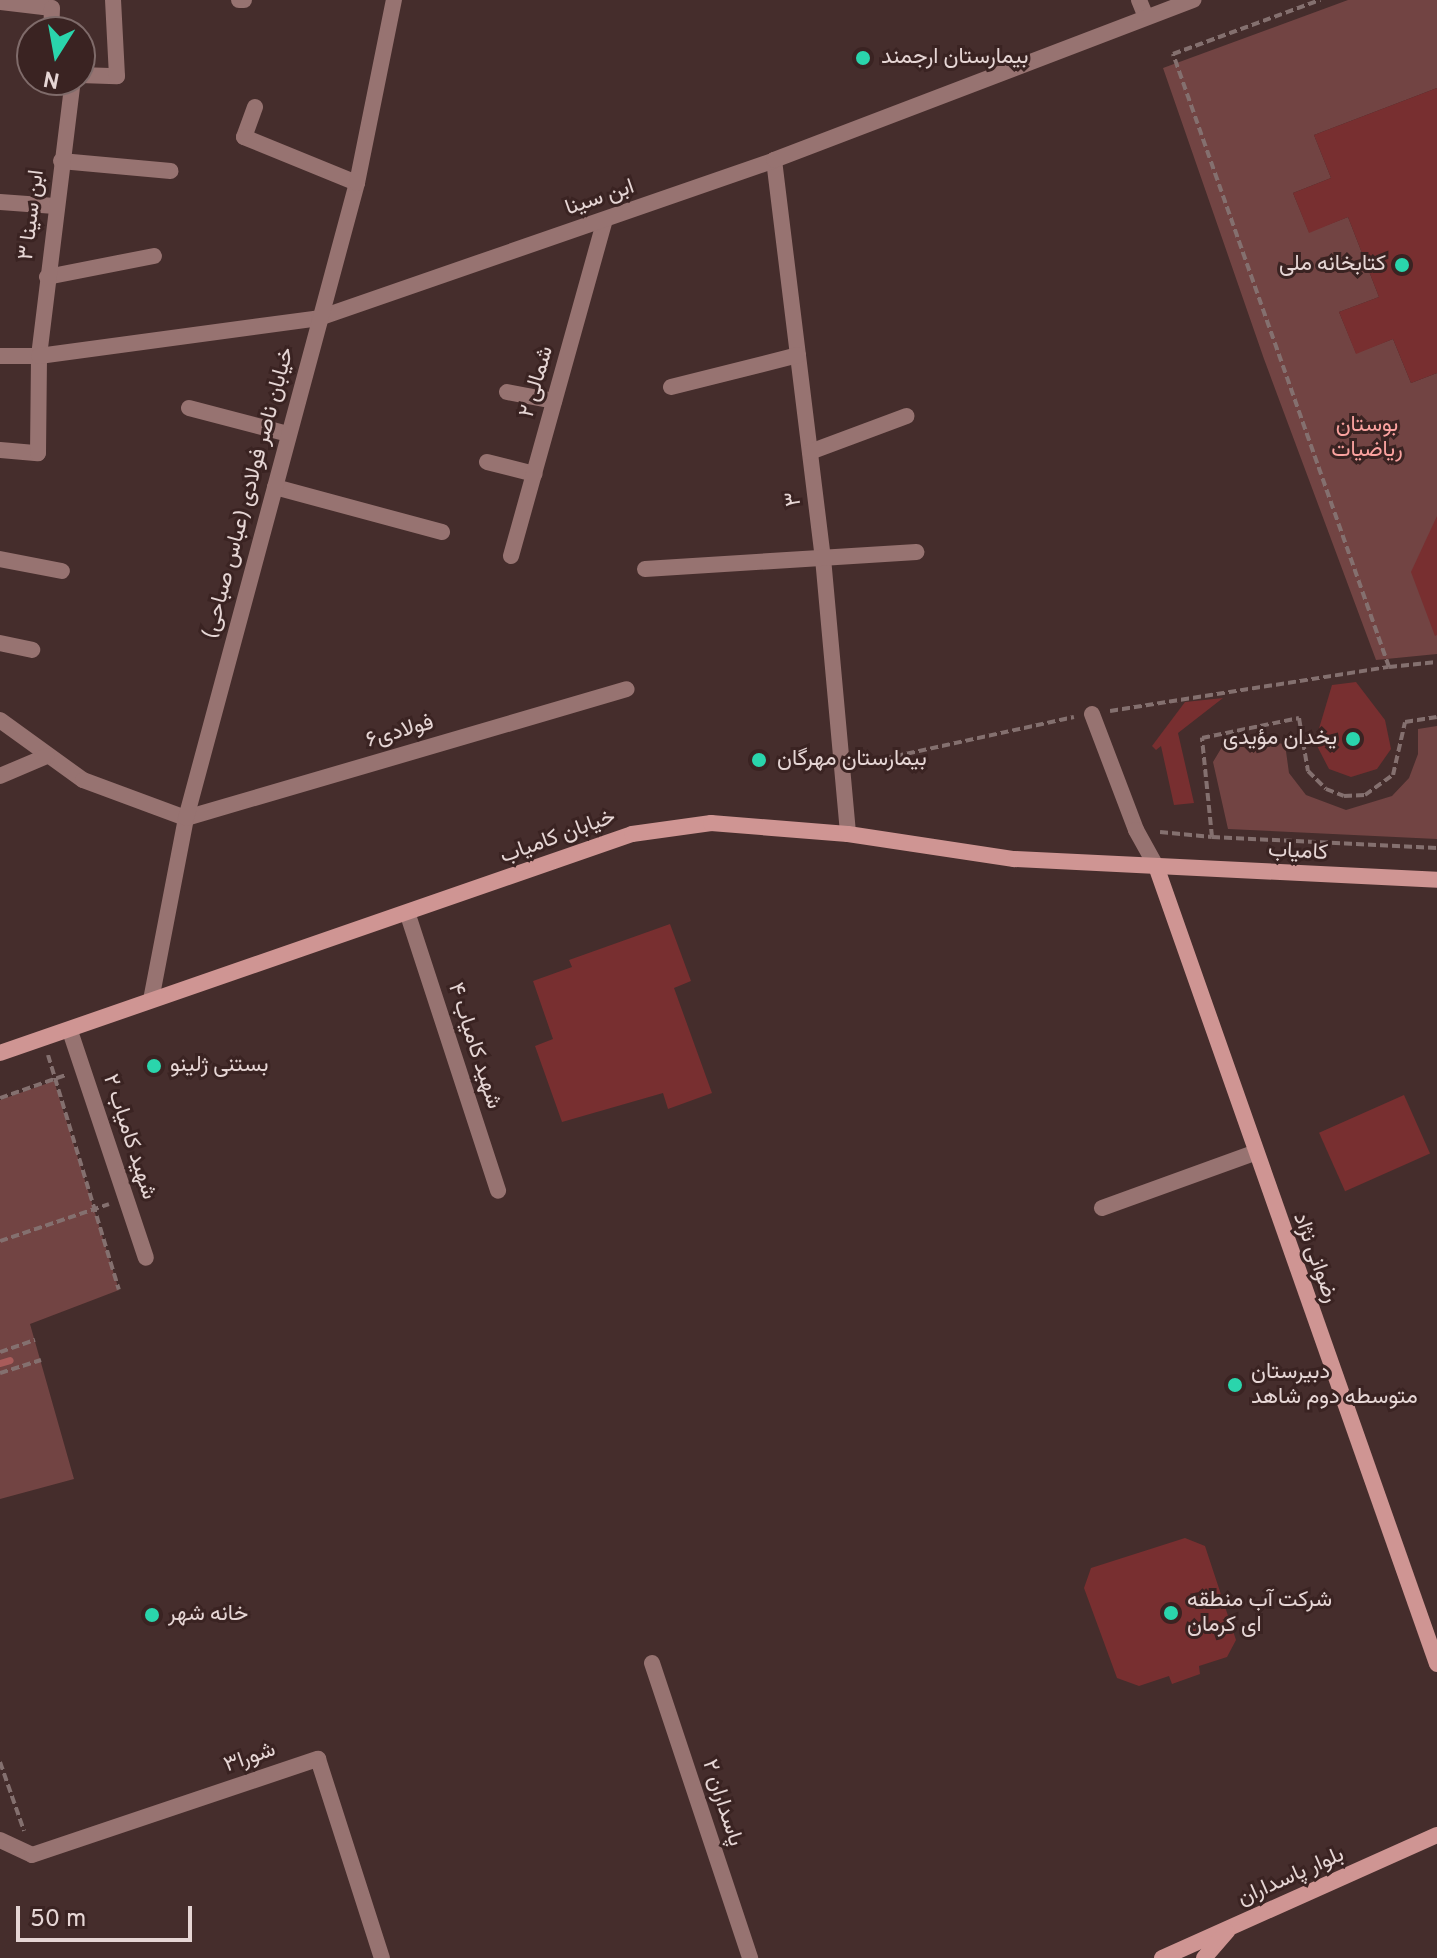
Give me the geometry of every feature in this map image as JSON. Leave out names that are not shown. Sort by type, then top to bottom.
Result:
[{"type":"main road","name":"خیابان کامیاب","points":[[0,1053],[408,915],[632,834],[711,823],[848,834],[1014,859],[1156,866]]},
{"type":"main road","name":"کامیاب","points":[[1156,866],[1437,880]]},
{"type":"main road","name":"رضوانی نژاد","points":[[1156,866],[1254,1153],[1437,1664]]},
{"type":"main road","name":"بلوار پاسداران","points":[[1162,1958],[1437,1835]]},
{"type":"main road","points":[[1204,1958],[1230,1928]]},
{"type":"street","points":[[96,75],[117,76],[113,0]]},
{"type":"street","name":"خیابان ناصر فولادی (عباس صباحی)","points":[[151,1000],[186,818],[357,183],[394,0]]},
{"type":"street","name":"ابن سینا","points":[[0,356],[39,356],[319,318],[774,160],[1142,8],[1194,0]]},
{"type":"street","points":[[0,2],[52,8],[52,16]]},
{"type":"street","name":"ابن سینا ۳","points":[[0,450],[38,453],[39,356],[71,96]]},
{"type":"street","points":[[255,107],[244,137],[357,183]]},
{"type":"street","name":"۳","points":[[774,160],[823,558],[848,834]]},
{"type":"street","points":[[61,161],[171,171]]},
{"type":"street","points":[[0,202],[55,206]]},
{"type":"street","name":"۲ شمالی","points":[[511,556],[605,220]]},
{"type":"street","points":[[47,277],[154,256]]},
{"type":"street","points":[[671,387],[798,355]]},
{"type":"street","points":[[507,392],[554,401]]},
{"type":"street","points":[[189,408],[288,434]]},
{"type":"street","points":[[810,452],[907,416]]},
{"type":"street","points":[[487,462],[534,474]]},
{"type":"street","points":[[275,487],[442,532]]},
{"type":"street","points":[[645,569],[916,552]]},
{"type":"street","points":[[0,559],[62,571]]},
{"type":"street","points":[[0,643],[32,650]]},
{"type":"street","name":"فولادی۶","points":[[186,818],[627,689]]},
{"type":"street","points":[[1092,714],[1136,830],[1156,866]]},
{"type":"street","points":[[0,720],[83,780],[186,818]]},
{"type":"street","points":[[0,776],[47,756]]},
{"type":"street","name":"شهید کامیاب ۴","points":[[408,915],[498,1191]]},
{"type":"street","name":"شهید کامیاب ۲","points":[[70,1031],[146,1258]]},
{"type":"street","points":[[1102,1208],[1254,1153]]},
{"type":"street","name":"پاسداران ۲","points":[[652,1663],[750,1958]]},
{"type":"street","name":"شورا۳","points":[[32,1855],[318,1759],[382,1958]]},
{"type":"street","points":[[0,1840],[32,1855]]},
{"type":"path","points":[[1320,0],[1173,54],[1389,667]]},
{"type":"path","points":[[842,768],[1092,714],[1437,662]]},
{"type":"path","points":[[1212,837],[1202,738],[1299,718],[1308,771],[1326,789],[1344,796],[1365,795],[1393,775],[1405,722],[1437,717]]},
{"type":"path","points":[[1136,830],[1212,837],[1437,848]]},
{"type":"path","points":[[43,1039],[119,1290]]},
{"type":"path","points":[[0,1098],[84,1069]]},
{"type":"path","points":[[0,1241],[126,1198]]},
{"type":"path","points":[[0,1352],[35,1340]]},
{"type":"path","points":[[0,1373],[41,1360]]},
{"type":"path","points":[[0,1762],[32,1855]]},
{"type":"green space","name":"بوستان ریاضیات","points":[[1348,0],[1437,0],[1437,88],[1314,135],[1331,178],[1293,193],[1309,232],[1348,217],[1379,297],[1339,312],[1356,353],[1393,339],[1411,383],[1437,373],[1437,654],[1376,660],[1264,359],[1163,68]]},
{"type":"green space","points":[[1437,726],[1437,839],[1228,829],[1213,762],[1222,747],[1260,741],[1285,744],[1289,773],[1306,795],[1346,810],[1392,796],[1409,778],[1418,754],[1418,729]]},
{"type":"green space","points":[[54,1081],[119,1290],[30,1324],[74,1479],[0,1499],[0,1100]]},
{"type":"building","name":"کتابخانه ملی","points":[[1437,88],[1437,373],[1411,383],[1393,339],[1356,354],[1339,312],[1379,297],[1348,217],[1309,233],[1293,193],[1331,178],[1314,135]]},
{"type":"building","points":[[1437,516],[1437,635],[1435,636],[1411,572]]},
{"type":"building","points":[[1356,682],[1385,720],[1391,749],[1377,769],[1351,777],[1329,769],[1315,742],[1332,685]]},
{"type":"building","points":[[1223,698],[1178,733],[1194,803],[1174,805],[1161,746],[1156,750],[1152,746],[1185,702]]},
{"type":"building","points":[[670,924],[691,981],[674,988],[712,1093],[668,1109],[663,1093],[562,1122],[535,1046],[553,1039],[533,981],[572,967],[569,960]]},
{"type":"building","points":[[1404,1095],[1430,1153],[1345,1191],[1319,1133]]},
{"type":"building","points":[[1185,1538],[1205,1546],[1236,1640],[1227,1657],[1199,1666],[1200,1674],[1172,1684],[1169,1676],[1139,1686],[1117,1678],[1084,1588],[1091,1568]]},
{"type":"waterway","points":[[0,1363],[10,1360]]},
{"type":"place","name":"بیمارستان ارجمند","points":[[863,58]]},
{"type":"place","name":"کتابخانه ملی","points":[[1402,265]]},
{"type":"place","name":"یخدان مؤیدی","points":[[1353,739]]},
{"type":"place","name":"بیمارستان مهرگان","points":[[759,760]]},
{"type":"place","name":"بستنی ژلینو","points":[[154,1066]]},
{"type":"place","name":"دبیرستان متوسطه دوم شاهد","points":[[1235,1385]]},
{"type":"place","name":"شرکت آب منطقه ای کرمان","points":[[1171,1613]]},
{"type":"place","name":"خانه شهر","points":[[152,1615]]}]
